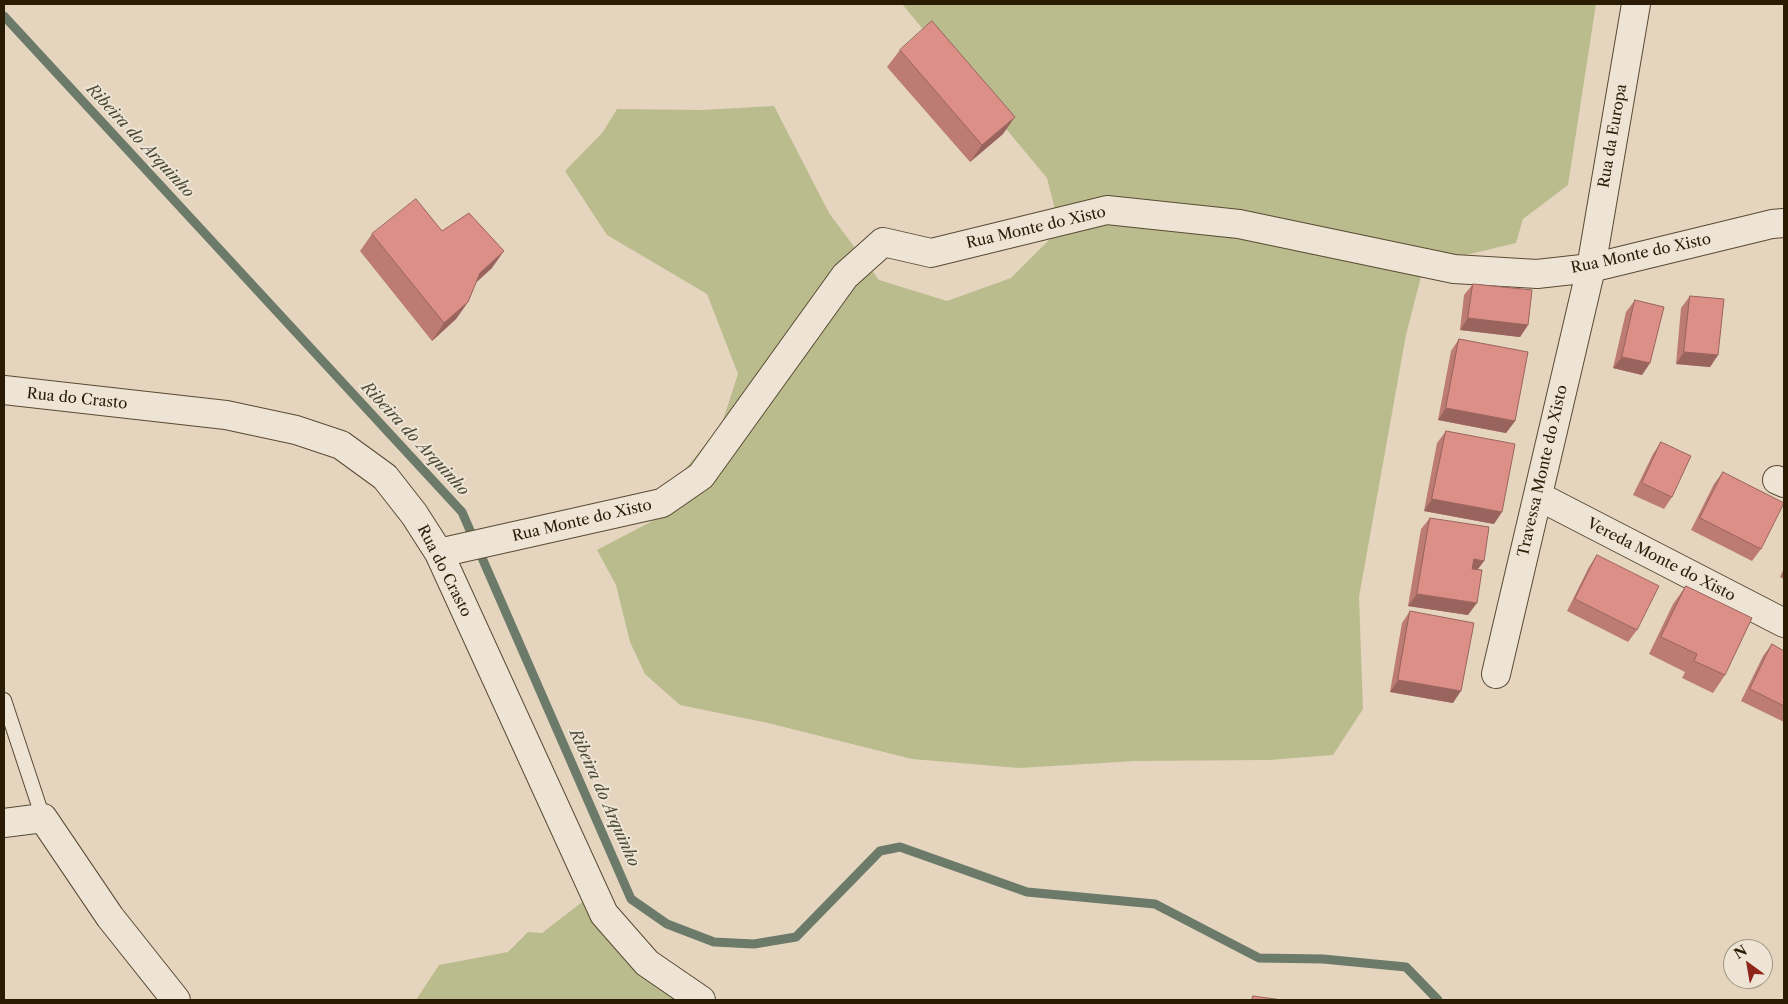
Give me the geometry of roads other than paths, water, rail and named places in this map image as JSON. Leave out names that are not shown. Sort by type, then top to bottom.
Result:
[{"type":"street","name":"Rua da Europa","points":[[1591,268],[1636,4]]},
{"type":"street","name":"Rua Monte do Xisto","points":[[448,551],[662,503],[701,476],[845,276],[883,242],[931,253],[1107,210],[1239,224],[1454,269],[1537,274],[1591,268],[1772,224],[1784,223]]},
{"type":"street","name":"Travessa Monte do Xisto","points":[[1496,674],[1591,268]]},
{"type":"street","name":"Rua do Crasto","points":[[4,390],[226,415],[296,430],[341,445],[385,477],[414,514],[448,551],[604,914],[647,963],[701,1000]]},
{"type":"street","name":"Vereda Monte do Xisto","points":[[1538,496],[1784,623]]},
{"type":"street","points":[[4,823],[44,818],[110,917],[176,1000]]},
{"type":"lane","points":[[4,700],[44,818]]},
{"type":"waterway","name":"Ribeira do Arquinho","points":[[4,16],[462,512],[631,899],[667,924],[714,942],[754,944],[796,937],[880,851],[900,847],[1027,892],[1155,904],[1259,958],[1323,959],[1406,967],[1438,1000]]}]
